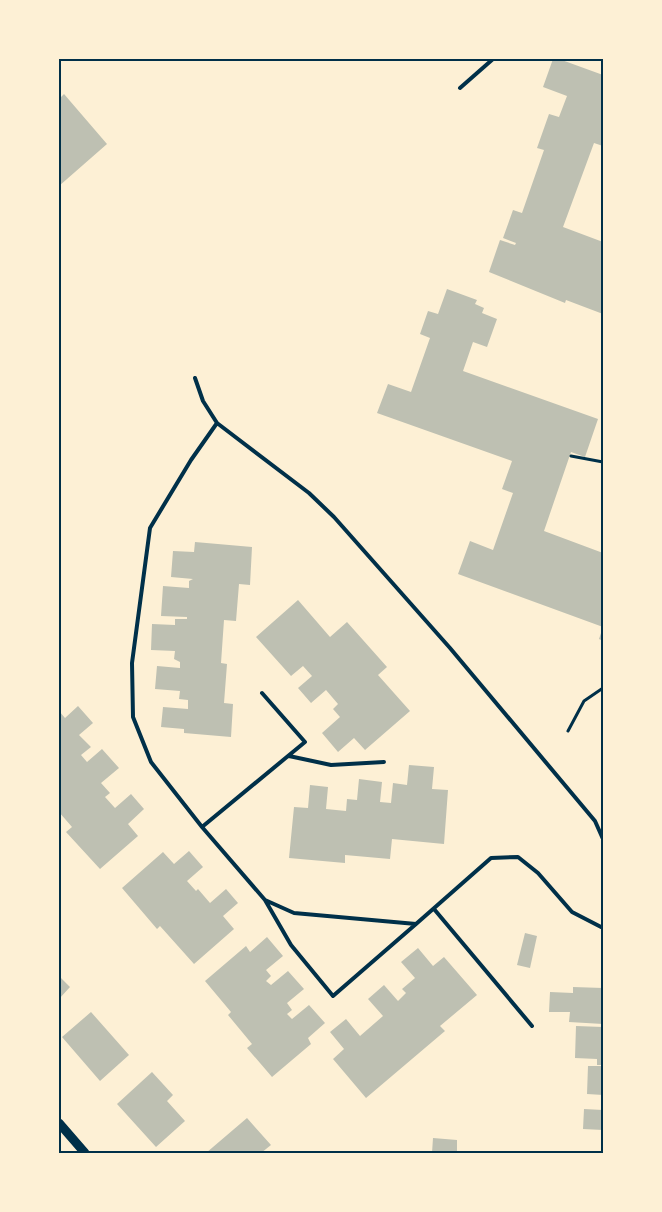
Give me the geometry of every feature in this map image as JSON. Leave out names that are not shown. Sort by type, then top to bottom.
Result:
[{"type":"street","points":[[59,1123],[86,1153]]},
{"type":"lane","points":[[460,88],[493,59]]},
{"type":"lane","points":[[195,378],[203,401],[217,423],[309,493],[334,517],[450,648],[595,821],[603,839]]},
{"type":"lane","points":[[217,423],[191,460],[150,528],[132,663],[133,717],[152,762],[202,827],[265,900],[291,945],[333,996],[491,858],[518,857],[538,873],[572,912],[603,928]]},
{"type":"lane","points":[[202,827],[305,742],[262,693]]},
{"type":"lane","points":[[289,756],[331,765],[384,762]]},
{"type":"lane","points":[[265,900],[294,913],[416,924]]},
{"type":"lane","points":[[434,909],[532,1026]]},
{"type":"path","points":[[571,456],[603,462]]},
{"type":"path","points":[[568,731],[584,701],[603,688]]},
{"type":"building","points":[[553,59],[559,59],[603,75],[603,146],[594,143],[563,227],[603,242],[603,314],[566,300],[565,303],[489,272],[500,240],[515,245],[516,243],[503,238],[513,210],[522,213],[544,150],[537,148],[549,114],[559,117],[567,96],[543,87]]},
{"type":"building","points":[[64,94],[107,144],[59,186],[59,99]]},
{"type":"building","points":[[447,289],[477,300],[475,304],[484,308],[482,313],[497,319],[487,347],[473,342],[463,371],[598,419],[585,457],[571,452],[544,531],[603,553],[603,627],[458,574],[470,541],[493,550],[513,493],[502,489],[512,461],[377,413],[388,384],[411,392],[430,338],[420,334],[428,311],[438,314]]},
{"type":"building","points":[[195,542],[252,547],[250,585],[239,584],[236,621],[224,620],[221,663],[227,664],[224,703],[233,704],[231,737],[184,733],[184,729],[161,727],[163,707],[188,709],[188,700],[179,699],[180,691],[155,689],[157,666],[180,668],[180,662],[174,659],[175,651],[151,650],[152,624],[175,625],[175,619],[187,619],[187,617],[161,616],[163,586],[189,588],[189,581],[193,579],[171,577],[173,551],[194,552]]},
{"type":"building","points":[[298,600],[330,637],[347,622],[387,667],[378,675],[410,711],[365,750],[354,738],[338,752],[322,733],[340,717],[333,709],[338,704],[326,690],[311,703],[298,688],[312,676],[303,666],[291,676],[256,637]]},
{"type":"building","points":[[603,627],[603,641],[599,639]]},
{"type":"building","points":[[78,706],[93,723],[79,735],[91,747],[81,755],[87,762],[102,749],[119,768],[101,783],[110,793],[105,797],[115,808],[131,794],[144,809],[128,824],[138,836],[100,869],[66,832],[72,827],[59,812],[59,711],[65,718]]},
{"type":"building","points":[[409,765],[434,767],[432,789],[448,790],[444,844],[392,839],[390,859],[345,855],[345,863],[289,858],[294,807],[308,808],[310,785],[328,787],[326,809],[346,811],[347,799],[357,800],[359,779],[382,782],[380,802],[391,803],[393,783],[407,785]]},
{"type":"building","points":[[189,851],[203,867],[187,881],[196,891],[198,889],[210,903],[226,889],[238,903],[223,916],[234,929],[194,964],[160,926],[157,929],[122,888],[163,852],[174,864]]},
{"type":"building","points":[[525,933],[537,936],[530,968],[517,965]]},
{"type":"building","points":[[267,937],[283,956],[266,970],[271,976],[266,981],[271,985],[288,971],[304,989],[287,1003],[292,1010],[287,1014],[292,1019],[309,1005],[325,1023],[308,1038],[311,1044],[272,1077],[247,1048],[252,1044],[228,1015],[231,1012],[205,981],[246,946],[250,952]]},
{"type":"building","points":[[418,948],[433,966],[444,957],[477,995],[440,1026],[445,1031],[366,1098],[333,1059],[344,1049],[330,1032],[346,1019],[360,1036],[383,1016],[368,999],[384,985],[398,1001],[406,993],[402,989],[415,978],[401,962]]},
{"type":"building","points":[[59,976],[70,987],[59,999]]},
{"type":"building","points":[[573,987],[603,988],[603,1024],[569,1022],[570,1012],[549,1012],[550,992],[573,993]]},
{"type":"building","points":[[91,1012],[129,1055],[100,1081],[62,1037]]},
{"type":"building","points":[[576,1026],[603,1027],[603,1065],[597,1065],[597,1059],[575,1058]]},
{"type":"building","points":[[588,1066],[603,1066],[603,1095],[587,1094]]},
{"type":"building","points":[[152,1072],[173,1095],[167,1101],[185,1121],[156,1147],[117,1104]]},
{"type":"building","points":[[584,1109],[603,1110],[603,1130],[583,1129]]},
{"type":"building","points":[[247,1118],[271,1145],[261,1153],[206,1153]]},
{"type":"building","points":[[433,1138],[457,1140],[457,1153],[432,1153]]}]
